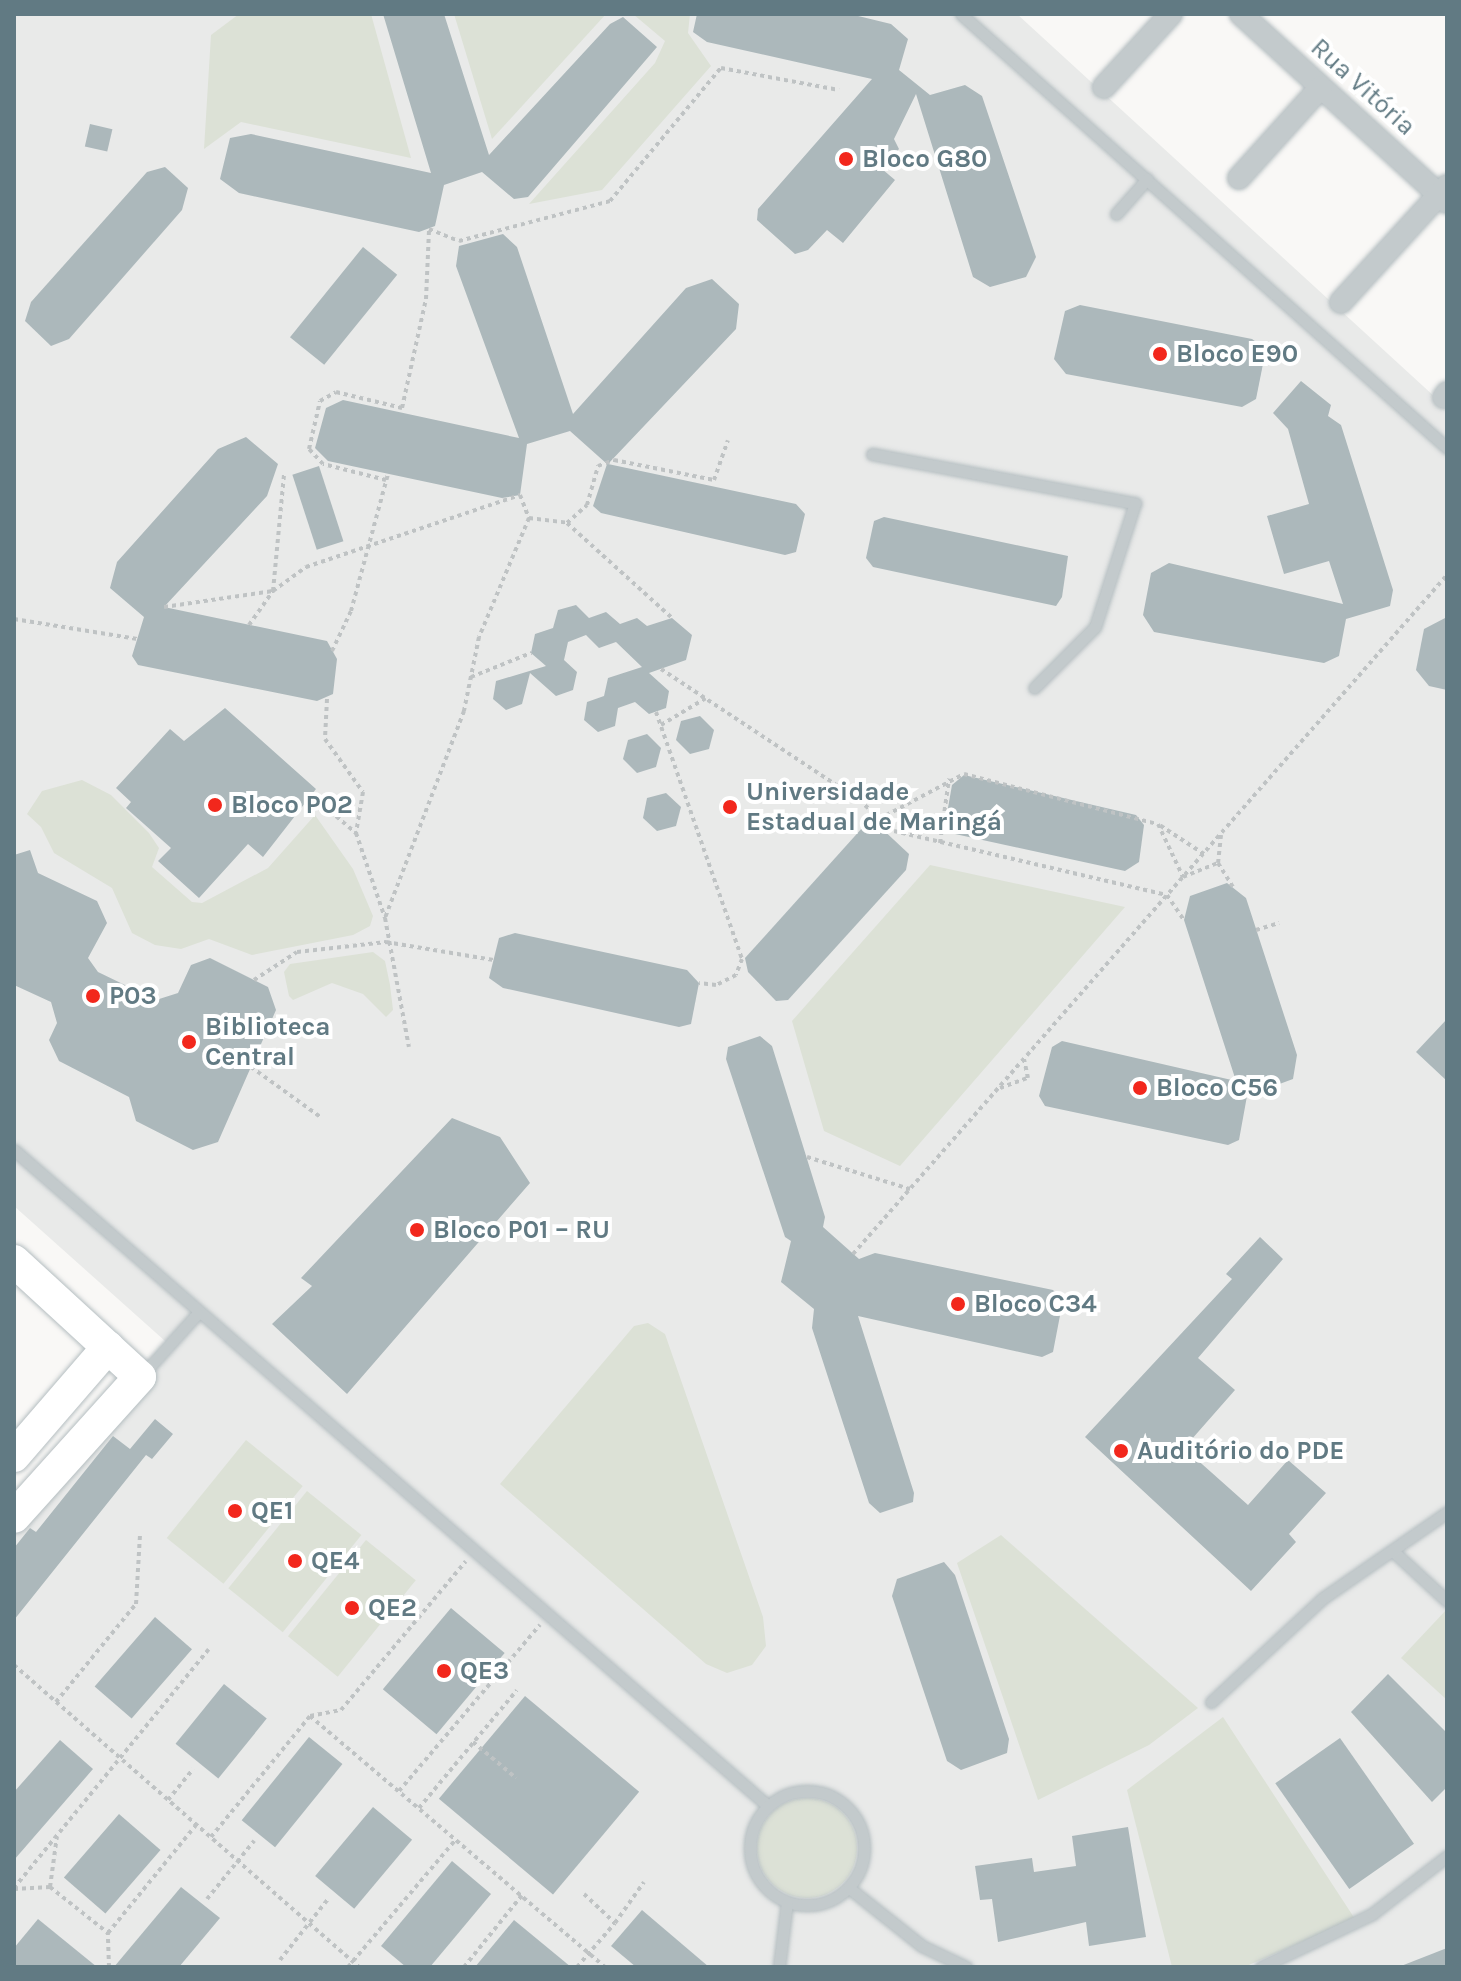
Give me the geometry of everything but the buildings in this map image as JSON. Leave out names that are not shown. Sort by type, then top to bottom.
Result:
[{"type":"main road","points":[[14,1261],[140,1377],[14,1517]]},
{"type":"main road","points":[[14,1456],[108,1347]]},
{"type":"street","points":[[1104,87],[1171,14]]},
{"type":"street","name":"Rua Vitória","points":[[1241,14],[1444,195]]},
{"type":"street","points":[[1239,178],[1321,87]]},
{"type":"street","points":[[1341,302],[1444,195]]},
{"type":"lane","points":[[961,14],[1447,448]]},
{"type":"lane","points":[[1116,214],[1147,179]]},
{"type":"lane","points":[[872,454],[1135,503],[1095,627],[1034,688]]},
{"type":"lane","points":[[14,1150],[197,1314],[768,1806]]},
{"type":"lane","points":[[140,1377],[197,1314]]},
{"type":"lane","points":[[1211,1702],[1323,1598],[1395,1553],[1447,1512]]},
{"type":"lane","points":[[1395,1553],[1447,1601]]},
{"type":"lane","points":[[812,1791],[850,1809],[864,1837],[864,1855],[849,1888],[820,1904],[787,1902],[761,1882],[749,1851],[757,1819],[768,1806],[812,1791]]},
{"type":"lane","points":[[1261,1967],[1372,1914],[1447,1856]]},
{"type":"lane","points":[[849,1888],[922,1946],[966,1967]]},
{"type":"lane","points":[[779,1967],[787,1902]]},
{"type":"path","points":[[332,651],[369,546],[387,477],[323,464],[309,449],[320,401],[336,392],[402,408],[426,299],[429,229],[459,241],[610,201],[721,68],[839,90]]},
{"type":"path","points":[[567,523],[587,505],[598,466],[614,460],[714,480],[728,440]]},
{"type":"path","points":[[273,591],[284,474]]},
{"type":"path","points":[[249,625],[273,591],[306,567],[520,495],[529,518],[479,637],[471,677],[385,918]]},
{"type":"path","points":[[529,518],[567,523],[672,618]]},
{"type":"path","points":[[853,1254],[1447,575]]},
{"type":"path","points":[[164,607],[273,591]]},
{"type":"path","points":[[14,619],[137,639]]},
{"type":"path","points":[[471,677],[531,653]]},
{"type":"path","points":[[661,669],[894,831],[1167,895],[1184,920]]},
{"type":"path","points":[[661,725],[706,698]]},
{"type":"path","points":[[327,699],[325,739],[363,792],[356,833],[385,918],[386,942],[409,1047]]},
{"type":"path","points":[[656,712],[742,959],[736,975],[716,985],[699,983]]},
{"type":"path","points":[[879,819],[949,779],[964,774],[1158,824],[1204,854]]},
{"type":"path","points":[[940,843],[949,779]]},
{"type":"path","points":[[318,801],[356,833]]},
{"type":"path","points":[[1158,824],[1183,877]]},
{"type":"path","points":[[1222,833],[1218,863],[1233,887]]},
{"type":"path","points":[[1183,877],[1218,863]]},
{"type":"path","points":[[1256,930],[1279,923]]},
{"type":"path","points":[[254,980],[297,952],[386,942],[493,960]]},
{"type":"path","points":[[998,1089],[1028,1078],[1024,1059]]},
{"type":"path","points":[[251,1067],[322,1118]]},
{"type":"path","points":[[807,1157],[910,1189]]},
{"type":"path","points":[[56,1702],[136,1604],[140,1534]]},
{"type":"path","points":[[211,1837],[310,1716],[341,1710],[473,1552]]},
{"type":"path","points":[[399,1791],[547,1617]]},
{"type":"path","points":[[14,1888],[209,1649]]},
{"type":"path","points":[[14,1665],[359,1967]]},
{"type":"path","points":[[419,1808],[517,1690]]},
{"type":"path","points":[[310,1716],[605,1967]]},
{"type":"path","points":[[473,1742],[516,1778]]},
{"type":"path","points":[[168,1800],[193,1769]]},
{"type":"path","points":[[109,1967],[108,1933],[197,1825]]},
{"type":"path","points":[[50,1887],[57,1834]]},
{"type":"path","points":[[348,1967],[456,1839]]},
{"type":"path","points":[[207,1899],[254,1841]]},
{"type":"path","points":[[577,1967],[615,1923],[644,1882]]},
{"type":"path","points":[[14,1888],[50,1887],[108,1933]]},
{"type":"path","points":[[584,1894],[615,1923]]},
{"type":"path","points":[[464,1967],[522,1895]]},
{"type":"path","points":[[280,1960],[328,1899]]},
{"type":"shaded area","name":"Universidade Estadual de Maringá","points":[[14,14],[1017,14],[1447,408],[1447,1967],[14,1967],[14,1524],[174,1349],[14,1206]]},
{"type":"shaded area","points":[[239,14],[371,14],[411,158],[241,122],[204,149],[211,35]]},
{"type":"shaded area","points":[[454,14],[606,14],[492,139]]},
{"type":"shaded area","points":[[633,14],[690,14],[688,33],[711,66],[602,190],[529,204],[655,63],[665,41]]},
{"type":"shaded area","points":[[82,780],[111,795],[149,833],[159,848],[152,867],[192,902],[202,903],[268,868],[315,815],[353,869],[373,916],[370,926],[353,935],[252,955],[209,939],[181,949],[155,945],[132,933],[112,888],[54,853],[41,827],[27,814],[42,791]]},
{"type":"shaded area","points":[[930,865],[1125,907],[900,1166],[824,1131],[792,1021]]},
{"type":"shaded area","points":[[373,952],[385,961],[390,985],[393,1010],[386,1017],[363,994],[332,983],[293,1000],[289,996],[284,972],[290,964]]},
{"type":"shaded area","points":[[648,1323],[665,1334],[763,1617],[766,1646],[752,1665],[727,1673],[706,1664],[500,1484],[634,1326]]},
{"type":"shaded area","name":"QE1","points":[[246,1440],[303,1486],[223,1584],[167,1538]]},
{"type":"shaded area","name":"QE4","points":[[307,1491],[361,1535],[283,1632],[228,1588]]},
{"type":"shaded area","points":[[1001,1535],[1198,1708],[1149,1745],[1038,1800],[957,1563]]},
{"type":"shaded area","name":"QE2","points":[[366,1540],[416,1580],[338,1677],[288,1636]]},
{"type":"shaded area","points":[[1447,1609],[1447,1700],[1401,1658]]},
{"type":"shaded area","points":[[1223,1717],[1355,1919],[1244,1967],[1172,1967],[1127,1790]]},
{"type":"shaded area","points":[[807,1798],[826,1801],[843,1812],[854,1829],[857,1848],[854,1867],[843,1884],[826,1895],[807,1898],[788,1895],[771,1884],[760,1867],[757,1848],[760,1829],[771,1812],[788,1801]]},
{"type":"place","name":"Bloco G80","points":[[846,159]]},
{"type":"place","name":"Bloco E90","points":[[1160,354]]},
{"type":"place","name":"Bloco P02","points":[[215,805]]},
{"type":"place","name":"Universidade Estadual de Maringá","points":[[730,807]]},
{"type":"place","name":"P03","points":[[93,996]]},
{"type":"place","name":"Biblioteca Central","points":[[189,1042]]},
{"type":"place","name":"Bloco C56","points":[[1140,1088]]},
{"type":"place","name":"Bloco P01 – RU","points":[[417,1230]]},
{"type":"place","name":"Bloco C34","points":[[958,1304]]},
{"type":"place","name":"Auditório do PDE","points":[[1121,1451]]},
{"type":"place","name":"QE1","points":[[235,1511]]},
{"type":"place","name":"QE4","points":[[295,1561]]},
{"type":"place","name":"QE2","points":[[352,1608]]},
{"type":"place","name":"QE3","points":[[444,1671]]}]
